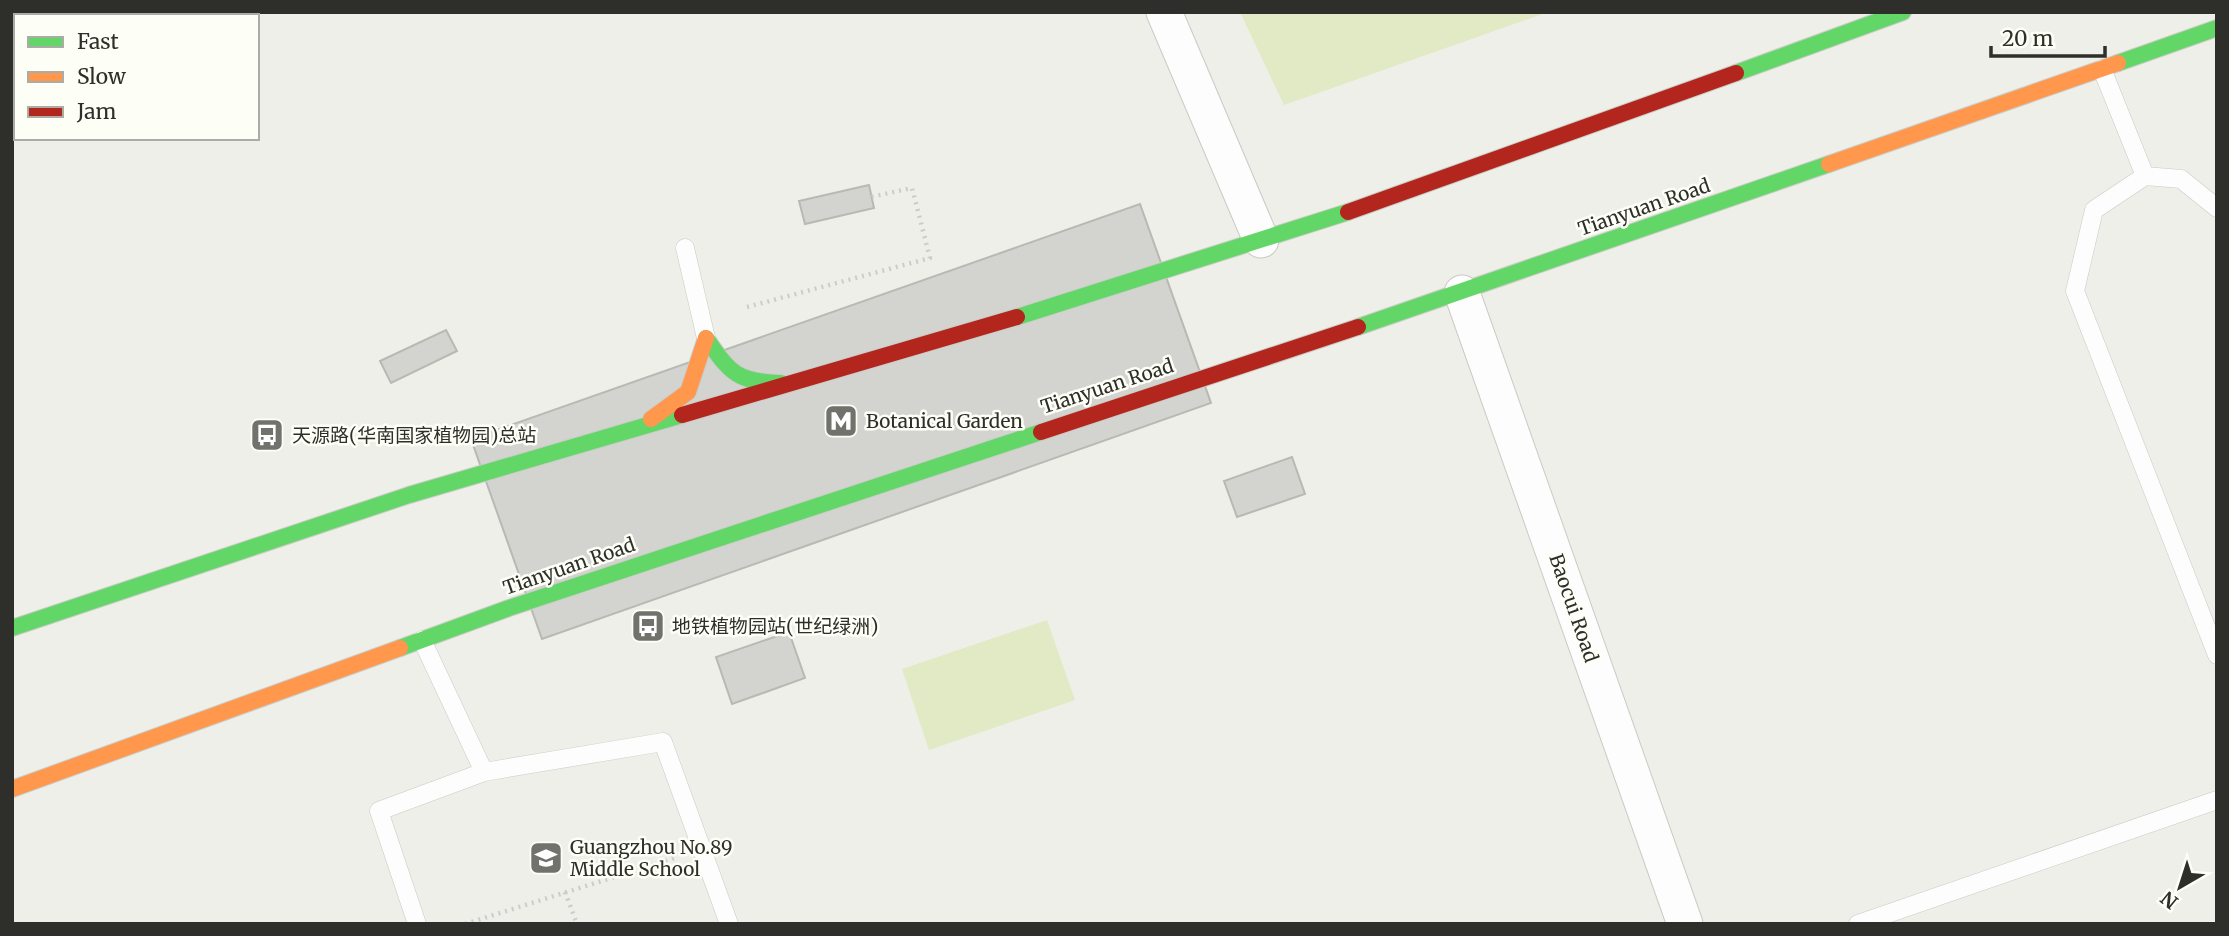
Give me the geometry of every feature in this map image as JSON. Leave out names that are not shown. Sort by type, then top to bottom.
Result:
[{"type":"highway","points":[[12,628],[410,495],[1106,290],[1431,186],[1903,12]]},
{"type":"highway","name":"Tianyuan Road","points":[[12,789],[575,586],[1462,293],[2217,28]]},
{"type":"highway","points":[[706,338],[733,377],[754,383],[793,383]]},
{"type":"highway","points":[[639,428],[688,392],[706,338]]},
{"type":"street","points":[[1164,12],[1261,240]]},
{"type":"street","name":"Baocui Road","points":[[1462,293],[1685,924]]},
{"type":"lane","points":[[2102,69],[2146,176]]},
{"type":"lane","points":[[2217,208],[2181,178],[2146,176],[2094,210],[2075,291],[2217,655]]},
{"type":"lane","points":[[685,248],[706,338]]},
{"type":"lane","points":[[422,640],[484,772]]},
{"type":"lane","points":[[417,924],[379,811],[484,772],[663,742],[729,924]]},
{"type":"lane","points":[[1858,924],[2217,800]]},
{"type":"path","points":[[747,307],[930,258],[912,188],[872,197]]},
{"type":"path","points":[[464,924],[702,850]]},
{"type":"path","points":[[565,892],[577,924]]},
{"type":"green space","points":[[1240,12],[1548,12],[1284,105]]},
{"type":"green space","points":[[1047,620],[1075,700],[929,750],[902,669]]},
{"type":"building","points":[[869,185],[874,208],[805,224],[799,201]]},
{"type":"building","name":"Botanical Garden","points":[[1140,204],[1211,403],[542,639],[471,439]]},
{"type":"building","points":[[446,330],[457,351],[391,383],[380,361]]},
{"type":"building","points":[[1292,457],[1305,494],[1237,517],[1224,481]]},
{"type":"building","points":[[789,632],[805,678],[732,704],[716,657]]},
{"type":"traffic: fast","points":[[1736,73],[1903,12]]},
{"type":"traffic: fast","points":[[2118,63],[2217,28]]},
{"type":"traffic: fast","points":[[1358,327],[1829,164]]},
{"type":"traffic: fast","points":[[1017,317],[1348,212]]},
{"type":"traffic: fast","points":[[706,338],[722,360],[744,378],[781,383]]},
{"type":"traffic: fast","points":[[12,628],[409,495],[682,415]]},
{"type":"traffic: fast","points":[[400,648],[509,608],[1041,432]]},
{"type":"traffic: slow","points":[[1829,164],[2118,63]]},
{"type":"traffic: slow","points":[[651,419],[688,392],[706,338]]},
{"type":"traffic: slow","points":[[12,789],[400,648]]},
{"type":"traffic: jam","points":[[1348,212],[1736,73]]},
{"type":"traffic: jam","points":[[682,415],[1017,317]]},
{"type":"traffic: jam","points":[[1041,432],[1358,327]]},
{"type":"place","name":"Botanical Garden","points":[[841,421]]},
{"type":"place","name":"天源路(华南国家植物园)总站","points":[[267,435]]},
{"type":"place","name":"地铁植物园站(世纪绿洲)","points":[[648,626]]},
{"type":"place","name":"Guangzhou No.89 Middle School","points":[[546,858]]}]
